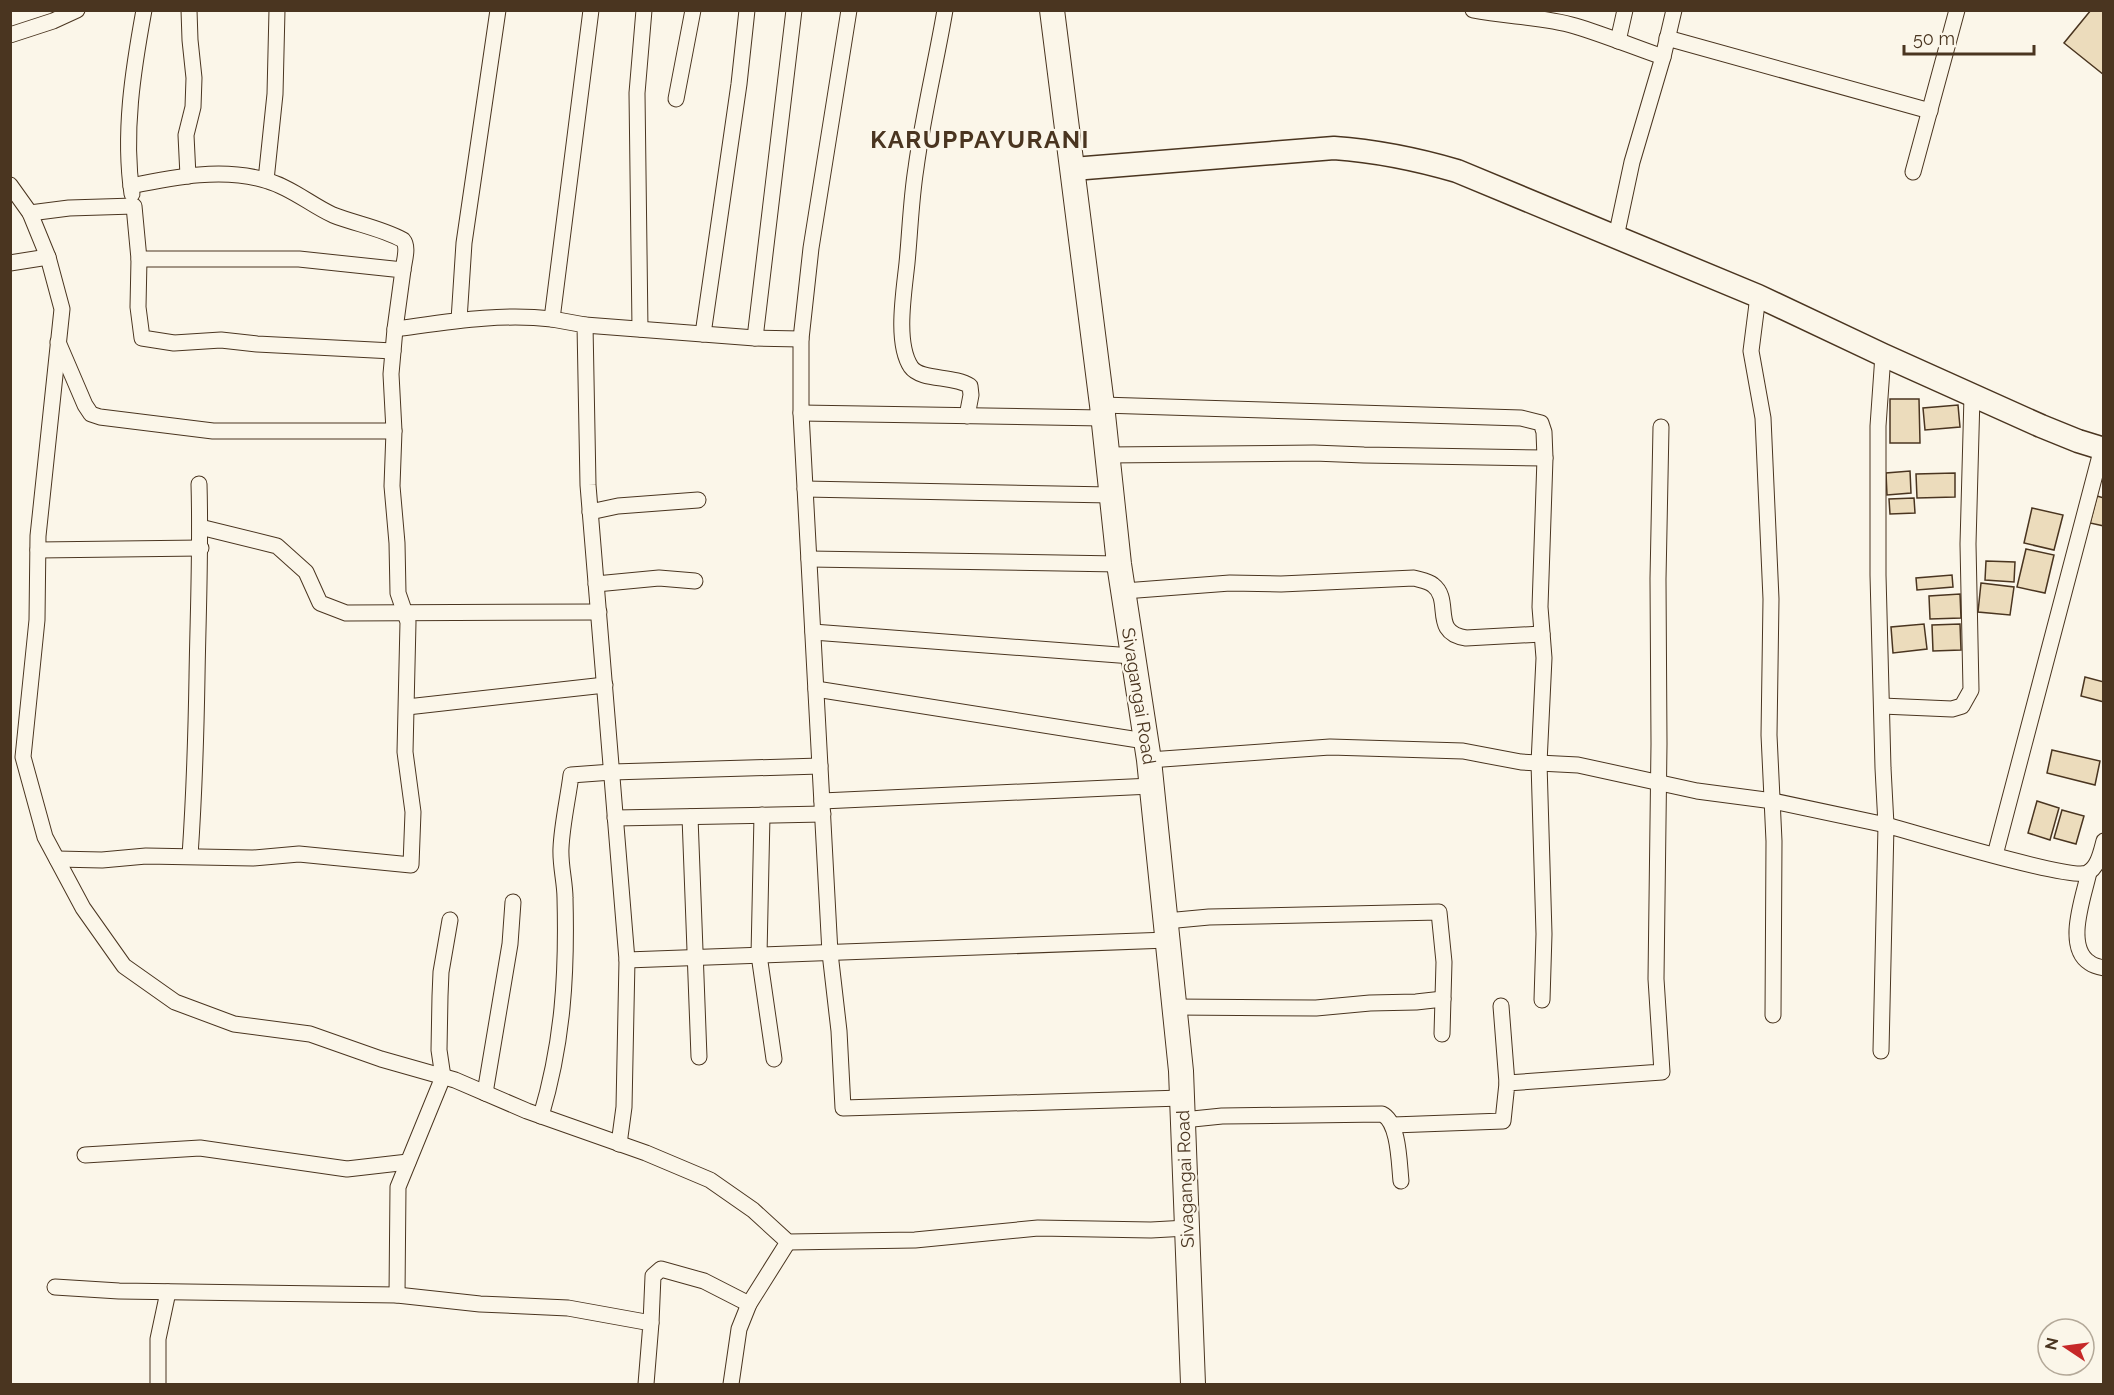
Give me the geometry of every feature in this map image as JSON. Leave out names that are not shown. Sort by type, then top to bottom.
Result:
[{"type":"main road","name":"Sivagangai Road","points":[[1052,10],[1119,564],[1152,786],[1167,931],[1183,1109],[1193,1384]]},
{"type":"street","points":[[10,35],[53,21],[77,10]]},
{"type":"street","points":[[144,10],[137,48],[128,143],[139,259],[138,307],[142,338],[174,343],[221,340],[393,351]]},
{"type":"street","points":[[188,176],[186,135],[193,107],[194,78],[189,10]]},
{"type":"street","points":[[266,180],[275,94],[277,10]]},
{"type":"street","points":[[459,320],[464,243],[498,10]]},
{"type":"street","points":[[552,319],[591,10]]},
{"type":"street","points":[[640,329],[637,93],[644,10]]},
{"type":"street","points":[[676,99],[693,10]]},
{"type":"street","points":[[703,334],[739,84],[747,10]]},
{"type":"street","points":[[755,338],[794,10]]},
{"type":"street","points":[[849,10],[811,248],[801,339],[801,413],[830,953],[839,1031],[843,1108],[1183,1109],[1222,1116],[1382,1114],[1393,1125],[1401,1181]]},
{"type":"street","points":[[945,10],[915,169],[904,289],[902,341],[906,358],[912,369],[924,375],[962,381],[970,387],[968,416]]},
{"type":"street","points":[[1473,10],[1565,24],[1663,57]]},
{"type":"street","points":[[1618,41],[1625,10]]},
{"type":"street","points":[[1616,237],[1629,171],[1663,57],[1674,10]]},
{"type":"street","points":[[1913,172],[1958,10]]},
{"type":"street","points":[[1668,38],[1930,111]]},
{"type":"street","points":[[1072,169],[1334,148],[1373,151],[1417,159],[1457,171],[1758,296],[1972,396],[2059,434],[2102,448],[1995,855]]},
{"type":"street","points":[[57,859],[102,860],[146,856],[253,858],[299,854],[411,865],[413,812],[405,752],[408,622],[398,593],[397,543],[392,486],[393,351],[406,243],[330,213],[288,189],[266,180],[228,174],[188,176],[131,186]]},
{"type":"street","points":[[10,185],[30,213],[28,261],[62,309],[50,411],[38,550],[37,620],[22,757],[45,837],[83,908],[124,966],[174,1002],[234,1024],[310,1034],[381,1059],[443,1077],[710,1180],[753,1210],[788,1242],[915,1240],[1038,1228],[1150,1230],[1187,1228]]},
{"type":"street","points":[[30,213],[69,208],[134,206]]},
{"type":"street","points":[[139,259],[299,259],[403,270]]},
{"type":"street","points":[[1758,296],[1750,351],[1763,418],[1771,599],[1769,735],[1773,801],[1773,1015]]},
{"type":"street","points":[[395,329],[459,320],[520,315],[585,325],[755,338],[801,339]]},
{"type":"street","points":[[585,325],[590,512],[627,960],[624,1107],[619,1144]]},
{"type":"street","points":[[58,342],[85,405],[91,414],[100,417],[213,431],[394,431]]},
{"type":"street","points":[[1881,1051],[1886,825],[1878,575],[1877,458],[1883,356]]},
{"type":"street","points":[[1882,706],[1952,709],[1962,705],[1971,690],[1968,544],[1972,396]]},
{"type":"street","points":[[801,413],[968,416],[1324,410],[1521,418],[1541,423],[1544,432],[1545,458],[1540,607],[1544,658],[1539,763],[1544,934],[1542,1000]]},
{"type":"street","points":[[1507,1083],[1662,1072],[1656,979],[1661,427]]},
{"type":"street","points":[[1107,455],[1314,453],[1545,458]]},
{"type":"street","points":[[190,856],[197,719],[201,548],[199,484]]},
{"type":"street","points":[[805,489],[1111,495]]},
{"type":"street","points":[[590,512],[627,505],[698,500]]},
{"type":"street","points":[[200,527],[276,546],[306,572],[320,603],[346,613],[598,612]]},
{"type":"street","points":[[38,550],[201,548]]},
{"type":"street","points":[[809,559],[1119,564]]},
{"type":"street","points":[[596,584],[659,578],[695,581]]},
{"type":"street","points":[[1124,591],[1230,583],[1281,584],[1414,578],[1434,586],[1439,593],[1444,621],[1449,632],[1456,637],[1542,634]]},
{"type":"street","points":[[813,632],[1131,656]]},
{"type":"street","points":[[406,707],[604,685]]},
{"type":"street","points":[[816,689],[1147,751],[1330,747],[1463,751],[1539,763],[1578,765],[1697,791],[1773,801],[1886,825],[2068,873],[2080,875],[2089,872]]},
{"type":"street","points":[[541,1116],[553,1074],[566,978],[566,898],[561,849],[571,775],[820,766]]},
{"type":"street","points":[[615,818],[762,815],[823,808],[1152,786]]},
{"type":"street","points":[[762,815],[759,955],[774,1059]]},
{"type":"street","points":[[690,817],[699,1057]]},
{"type":"street","points":[[2103,842],[2097,863],[2089,872],[2076,932],[2077,945],[2088,963],[2103,968]]},
{"type":"street","points":[[485,1093],[510,944],[513,902]]},
{"type":"street","points":[[627,960],[830,953],[1167,931],[1209,917],[1439,912],[1444,962],[1442,1034]]},
{"type":"street","points":[[396,1295],[398,1187],[443,1077],[439,1050],[441,972],[450,920]]},
{"type":"street","points":[[1174,1007],[1316,1008],[1443,999]]},
{"type":"street","points":[[1393,1125],[1503,1121],[1507,1083],[1501,1006]]},
{"type":"street","points":[[86,1155],[200,1148],[347,1169],[408,1162]]},
{"type":"street","points":[[731,1384],[739,1329],[749,1304],[788,1242]]},
{"type":"street","points":[[646,1384],[653,1276],[661,1269],[704,1281],[749,1304]]},
{"type":"street","points":[[55,1287],[168,1292],[396,1295],[480,1304],[568,1308],[651,1323]]},
{"type":"street","points":[[158,1384],[158,1338],[168,1292]]},
{"type":"building","points":[[2091,10],[2104,10],[2104,75],[2064,43]]},
{"type":"building","points":[[1890,399],[1919,399],[1920,443],[1890,443]]},
{"type":"building","points":[[1958,405],[1960,427],[1925,430],[1923,408]]},
{"type":"building","points":[[1910,471],[1911,493],[1887,495],[1886,473]]},
{"type":"building","points":[[1955,473],[1955,497],[1917,498],[1916,474]]},
{"type":"building","points":[[2097,496],[2104,498],[2104,526],[2090,523]]},
{"type":"building","points":[[1914,498],[1915,513],[1890,514],[1889,499]]},
{"type":"building","points":[[2032,508],[2063,515],[2054,550],[2024,543]]},
{"type":"building","points":[[2026,549],[2054,555],[2045,593],[2017,587]]},
{"type":"building","points":[[1986,561],[2015,562],[2014,582],[1985,580]]},
{"type":"building","points":[[1952,575],[1953,587],[1917,590],[1916,578]]},
{"type":"building","points":[[1981,583],[2014,587],[2010,615],[1978,612]]},
{"type":"building","points":[[1960,594],[1961,618],[1930,619],[1929,596]]},
{"type":"building","points":[[1924,624],[1927,649],[1893,653],[1891,627]]},
{"type":"building","points":[[1960,624],[1961,650],[1933,651],[1932,625]]},
{"type":"building","points":[[2085,677],[2104,682],[2104,702],[2081,696]]},
{"type":"building","points":[[2052,750],[2100,761],[2095,785],[2047,773]]},
{"type":"building","points":[[2037,801],[2059,808],[2050,840],[2028,833]]},
{"type":"building","points":[[2062,810],[2084,816],[2076,844],[2054,838]]},
{"type":"district","name":"KARUPPAYURANI","points":[[980,139]]}]
